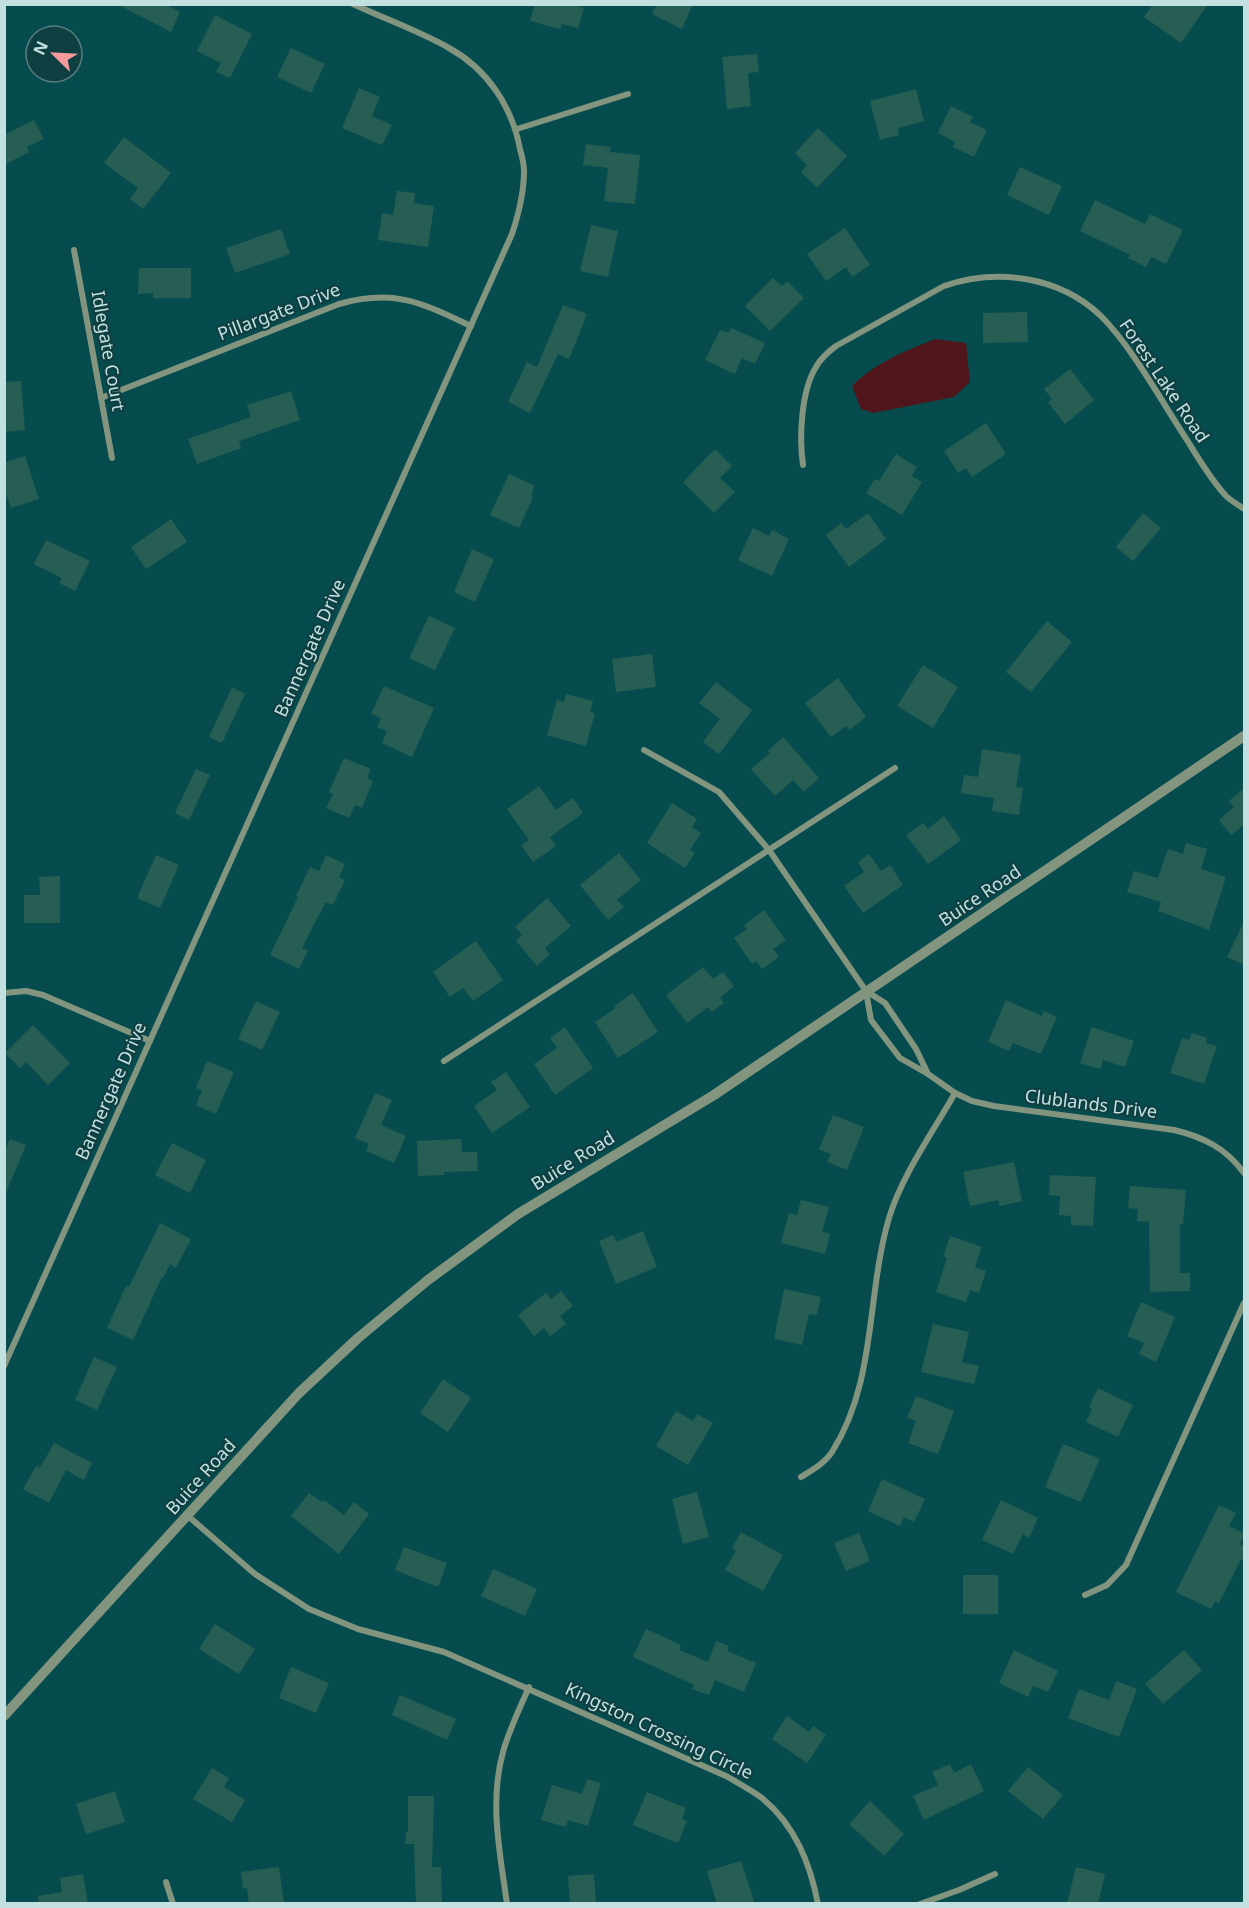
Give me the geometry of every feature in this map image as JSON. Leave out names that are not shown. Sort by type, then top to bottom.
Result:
[{"type":"street","name":"Bannergate Drive","points":[[4,1366],[513,234],[520,209],[524,169],[517,129],[506,104],[490,81],[470,62],[449,48],[353,4]]},
{"type":"street","points":[[517,129],[628,94]]},
{"type":"street","name":"Idlegate Court","points":[[74,249],[112,458]]},
{"type":"street","name":"Forest Lake Road","points":[[803,465],[801,424],[809,382],[825,355],[836,346],[944,286],[987,276],[1022,278],[1045,283],[1066,292],[1101,317],[1131,354],[1198,458],[1227,497],[1245,509]]},
{"type":"street","name":"Pillargate Drive","points":[[101,398],[357,298],[386,296],[410,300],[471,326]]},
{"type":"street","name":"Buice Road","points":[[4,1716],[299,1393],[358,1338],[428,1280],[518,1214],[714,1095],[866,990],[980,916],[1245,736]]},
{"type":"street","points":[[644,750],[719,792],[769,850],[866,990]]},
{"type":"street","points":[[444,1061],[895,768]]},
{"type":"street","name":"Clublands Drive","points":[[866,990],[885,1003],[916,1049],[928,1074]]},
{"type":"street","name":"Clublands Drive","points":[[866,990],[871,1020],[900,1058],[955,1093],[972,1101],[994,1106],[1174,1130],[1198,1136],[1218,1146],[1245,1173]]},
{"type":"street","points":[[4,993],[26,991],[43,995],[150,1041]]},
{"type":"street","points":[[801,1477],[817,1467],[832,1453],[855,1405],[867,1360],[876,1278],[890,1218],[904,1183],[955,1093]]},
{"type":"street","points":[[1085,1595],[1107,1585],[1126,1565],[1245,1303]]},
{"type":"street","name":"Kingston Crossing Circle","points":[[188,1516],[255,1575],[309,1609],[357,1629],[444,1652],[726,1776],[761,1798],[782,1817],[802,1850],[813,1879],[818,1904]]},
{"type":"street","points":[[507,1904],[497,1833],[498,1775],[503,1750],[529,1688]]},
{"type":"street","points":[[920,1904],[995,1874]]},
{"type":"street","points":[[166,1882],[173,1904]]},
{"type":"shaded area","points":[[936,339],[966,343],[970,382],[954,397],[873,413],[861,409],[852,386],[881,364]]},
{"type":"building","points":[[117,4],[165,4],[180,12],[171,32]]},
{"type":"building","points":[[535,4],[571,4],[584,8],[578,28],[562,24],[560,29],[530,21]]},
{"type":"building","points":[[657,4],[693,4],[682,29],[652,14]]},
{"type":"building","points":[[1153,4],[1208,4],[1181,43],[1144,17]]},
{"type":"building","points":[[215,15],[252,34],[230,78],[216,72],[221,63],[197,51]]},
{"type":"building","points":[[291,48],[325,64],[311,93],[277,77]]},
{"type":"building","points":[[757,54],[759,72],[748,73],[751,106],[727,109],[722,57]]},
{"type":"building","points":[[359,88],[380,97],[372,116],[392,125],[382,145],[342,128]]},
{"type":"building","points":[[916,89],[924,121],[898,128],[899,135],[880,140],[870,101]]},
{"type":"building","points":[[951,106],[973,117],[970,122],[987,130],[974,157],[953,147],[955,142],[938,133]]},
{"type":"building","points":[[34,120],[44,139],[27,147],[29,152],[4,165],[4,135]]},
{"type":"building","points":[[818,128],[847,156],[817,188],[801,172],[807,165],[795,153]]},
{"type":"building","points":[[124,137],[171,173],[143,209],[130,199],[138,188],[104,163]]},
{"type":"building","points":[[586,144],[611,147],[610,152],[640,155],[635,204],[604,201],[608,168],[583,165]]},
{"type":"building","points":[[1020,167],[1062,186],[1049,215],[1007,195]]},
{"type":"building","points":[[397,191],[415,193],[414,203],[434,206],[428,247],[378,240],[382,213],[393,215]]},
{"type":"building","points":[[1095,200],[1145,224],[1150,214],[1183,230],[1166,264],[1151,257],[1146,267],[1128,258],[1130,255],[1080,231]]},
{"type":"building","points":[[591,225],[618,231],[608,277],[580,271]]},
{"type":"building","points":[[845,228],[870,265],[852,277],[846,267],[826,281],[807,254]]},
{"type":"building","points":[[281,229],[290,254],[235,273],[226,248]]},
{"type":"building","points":[[139,268],[191,268],[191,298],[153,298],[153,293],[138,294]]},
{"type":"building","points":[[773,278],[782,286],[787,281],[804,298],[770,331],[745,306]]},
{"type":"building","points":[[563,305],[587,314],[569,359],[558,354],[530,413],[508,402],[527,362],[537,367]]},
{"type":"building","points":[[1027,312],[1028,342],[983,343],[983,313]]},
{"type":"building","points":[[731,328],[765,343],[755,364],[742,358],[735,374],[705,360],[720,330],[729,333]]},
{"type":"building","points":[[1070,369],[1094,400],[1065,424],[1048,402],[1052,399],[1044,389]]},
{"type":"building","points":[[21,381],[25,430],[4,432],[4,382]]},
{"type":"building","points":[[291,391],[300,420],[239,441],[241,448],[197,464],[188,439],[251,417],[247,405]]},
{"type":"building","points":[[986,423],[1006,454],[972,477],[966,468],[958,473],[944,451]]},
{"type":"building","points":[[715,449],[732,466],[720,478],[735,492],[714,513],[683,482]]},
{"type":"building","points":[[896,454],[917,467],[912,476],[922,482],[902,515],[866,493],[875,479],[879,481]]},
{"type":"building","points":[[25,456],[39,499],[11,508],[4,489],[4,463]]},
{"type":"building","points":[[509,474],[535,486],[531,502],[519,528],[490,515]]},
{"type":"building","points":[[868,513],[886,539],[849,567],[826,535],[841,523],[846,529]]},
{"type":"building","points":[[1143,513],[1161,528],[1133,561],[1116,547]]},
{"type":"building","points":[[171,519],[187,542],[146,569],[131,547]]},
{"type":"building","points":[[753,528],[769,536],[772,530],[789,539],[772,576],[738,560]]},
{"type":"building","points":[[46,540],[90,561],[75,591],[59,583],[62,578],[34,564]]},
{"type":"building","points":[[472,549],[494,559],[475,602],[454,592]]},
{"type":"building","points":[[429,616],[455,628],[435,670],[409,658]]},
{"type":"building","points":[[1047,621],[1072,642],[1031,692],[1006,672]]},
{"type":"building","points":[[652,654],[656,687],[616,692],[612,659]]},
{"type":"building","points":[[923,665],[958,687],[933,728],[897,706]]},
{"type":"building","points":[[838,678],[866,717],[849,730],[846,726],[831,737],[805,703]]},
{"type":"building","points":[[716,682],[752,710],[719,754],[703,742],[720,719],[699,703]]},
{"type":"building","points":[[384,686],[434,708],[412,757],[382,743],[387,731],[377,727],[381,718],[371,714]]},
{"type":"building","points":[[232,687],[245,694],[222,743],[209,737]]},
{"type":"building","points":[[566,694],[593,701],[590,712],[595,713],[586,746],[547,735],[557,700],[564,702]]},
{"type":"building","points":[[783,737],[819,778],[804,792],[793,780],[775,796],[751,769],[770,753],[768,751]]},
{"type":"building","points":[[982,749],[1021,755],[1016,787],[1023,788],[1019,815],[992,811],[994,798],[961,793],[964,775],[978,777]]},
{"type":"building","points":[[344,758],[371,769],[367,778],[373,781],[362,808],[355,805],[349,818],[326,808],[333,794],[329,792]]},
{"type":"building","points":[[196,769],[210,775],[189,820],[175,813]]},
{"type":"building","points":[[539,786],[556,810],[573,798],[583,813],[550,837],[556,846],[533,862],[521,845],[529,840],[507,809]]},
{"type":"building","points":[[1245,787],[1245,824],[1231,835],[1219,820],[1234,807],[1229,801]]},
{"type":"building","points":[[672,803],[697,819],[692,827],[701,833],[690,850],[695,853],[685,868],[647,843]]},
{"type":"building","points":[[944,816],[961,840],[928,864],[906,835],[923,823],[928,829]]},
{"type":"building","points":[[1186,843],[1207,849],[1201,869],[1226,877],[1209,930],[1158,911],[1161,902],[1127,892],[1134,871],[1158,878],[1168,849],[1183,854]]},
{"type":"building","points":[[619,853],[641,880],[617,900],[624,907],[608,920],[580,885]]},
{"type":"building","points":[[869,854],[881,871],[890,865],[903,885],[863,913],[844,886],[864,872],[858,862]]},
{"type":"building","points":[[156,855],[179,865],[160,908],[137,898]]},
{"type":"building","points":[[326,855],[345,864],[339,877],[345,880],[333,905],[326,902],[322,909],[302,948],[308,951],[299,969],[270,955],[310,867],[319,871]]},
{"type":"building","points":[[60,876],[60,923],[24,923],[24,895],[40,895],[39,877]]},
{"type":"building","points":[[547,898],[571,926],[545,948],[550,954],[537,966],[516,941],[522,935],[515,927]]},
{"type":"building","points":[[764,910],[786,940],[773,949],[779,957],[762,969],[756,961],[752,964],[734,938],[747,929],[744,925]]},
{"type":"building","points":[[1245,920],[1245,965],[1227,957]]},
{"type":"building","points":[[476,941],[503,980],[473,1001],[463,988],[450,997],[433,972]]},
{"type":"building","points":[[703,967],[713,979],[723,972],[734,986],[720,998],[724,1003],[712,1012],[708,1007],[687,1023],[666,995]]},
{"type":"building","points":[[633,993],[658,1032],[618,1058],[595,1022]]},
{"type":"building","points":[[1006,1000],[1042,1016],[1044,1011],[1057,1017],[1041,1054],[1013,1043],[1009,1051],[988,1042]]},
{"type":"building","points":[[256,1001],[280,1012],[262,1050],[238,1039]]},
{"type":"building","points":[[33,1025],[70,1063],[48,1085],[26,1062],[20,1068],[5,1053]]},
{"type":"building","points":[[565,1027],[593,1068],[555,1095],[534,1064],[557,1048],[550,1038]]},
{"type":"building","points":[[1092,1027],[1134,1041],[1125,1067],[1103,1060],[1100,1069],[1080,1063]]},
{"type":"building","points":[[1192,1033],[1207,1038],[1206,1043],[1217,1046],[1204,1084],[1170,1073],[1182,1038],[1189,1040]]},
{"type":"building","points":[[207,1061],[234,1072],[216,1114],[196,1105],[202,1090],[196,1088]]},
{"type":"building","points":[[506,1072],[530,1107],[492,1133],[474,1106],[497,1090],[491,1082]]},
{"type":"building","points":[[375,1093],[392,1100],[381,1125],[406,1136],[394,1163],[366,1151],[369,1144],[355,1138]]},
{"type":"building","points":[[833,1115],[864,1127],[847,1170],[827,1162],[831,1154],[819,1149]]},
{"type":"building","points":[[10,1139],[26,1145],[5,1195],[4,1153]]},
{"type":"building","points":[[461,1139],[462,1152],[477,1152],[478,1171],[444,1172],[444,1175],[418,1176],[417,1141]]},
{"type":"building","points":[[172,1143],[206,1160],[190,1193],[155,1175]]},
{"type":"building","points":[[1014,1162],[1022,1201],[1000,1206],[998,1200],[970,1206],[963,1172]]},
{"type":"building","points":[[1050,1175],[1096,1177],[1093,1226],[1071,1225],[1071,1216],[1059,1215],[1060,1196],[1049,1195]]},
{"type":"building","points":[[1130,1186],[1186,1190],[1183,1225],[1180,1224],[1180,1273],[1190,1273],[1190,1291],[1150,1292],[1149,1222],[1137,1221],[1138,1209],[1128,1208]]},
{"type":"building","points":[[801,1200],[829,1207],[822,1232],[830,1234],[825,1254],[781,1243],[789,1213],[797,1215]]},
{"type":"building","points":[[160,1223],[191,1239],[176,1268],[170,1264],[162,1277],[133,1340],[107,1328],[126,1286],[129,1287]]},
{"type":"building","points":[[643,1231],[657,1267],[616,1284],[599,1241],[613,1235],[616,1242]]},
{"type":"building","points":[[950,1236],[982,1247],[975,1267],[986,1271],[979,1293],[970,1290],[966,1302],[936,1292],[947,1258],[943,1257]]},
{"type":"building","points":[[784,1289],[821,1297],[817,1315],[809,1314],[802,1345],[774,1339]]},
{"type":"building","points":[[561,1291],[573,1306],[560,1316],[566,1324],[550,1336],[544,1328],[534,1336],[518,1315],[546,1293],[551,1299]]},
{"type":"building","points":[[1141,1302],[1175,1317],[1156,1362],[1139,1354],[1144,1343],[1127,1336]]},
{"type":"building","points":[[933,1324],[969,1332],[962,1362],[979,1366],[974,1384],[921,1372]]},
{"type":"building","points":[[94,1357],[117,1367],[97,1410],[75,1400]]},
{"type":"building","points":[[443,1379],[471,1398],[448,1432],[420,1413]]},
{"type":"building","points":[[1098,1388],[1133,1405],[1118,1437],[1086,1422],[1092,1409],[1089,1407]]},
{"type":"building","points":[[916,1396],[954,1411],[938,1454],[908,1443],[916,1421],[907,1418]]},
{"type":"building","points":[[676,1411],[693,1421],[697,1414],[713,1423],[688,1465],[656,1446]]},
{"type":"building","points":[[54,1443],[92,1463],[84,1480],[66,1470],[49,1503],[23,1489],[36,1466],[40,1468]]},
{"type":"building","points":[[1063,1444],[1100,1459],[1081,1502],[1045,1487]]},
{"type":"building","points":[[882,1479],[925,1499],[914,1522],[904,1517],[900,1526],[868,1511]]},
{"type":"building","points":[[697,1492],[709,1537],[683,1544],[672,1499]]},
{"type":"building","points":[[309,1493],[322,1502],[324,1500],[344,1515],[354,1502],[369,1514],[339,1554],[291,1516]]},
{"type":"building","points":[[1001,1500],[1038,1518],[1029,1538],[1023,1534],[1013,1554],[982,1540]]},
{"type":"building","points":[[1219,1505],[1236,1513],[1229,1526],[1245,1534],[1240,1544],[1245,1547],[1245,1561],[1241,1559],[1219,1603],[1215,1601],[1211,1609],[1176,1592]]},
{"type":"building","points":[[741,1532],[783,1555],[763,1591],[725,1570],[736,1550],[732,1548]]},
{"type":"building","points":[[859,1533],[870,1561],[846,1571],[834,1543]]},
{"type":"building","points":[[404,1547],[447,1563],[438,1587],[395,1570]]},
{"type":"building","points":[[493,1569],[537,1589],[525,1616],[481,1596]]},
{"type":"building","points":[[963,1575],[998,1575],[998,1614],[963,1614]]},
{"type":"building","points":[[215,1624],[255,1649],[239,1674],[199,1649]]},
{"type":"building","points":[[646,1629],[681,1645],[679,1650],[708,1662],[716,1641],[729,1646],[727,1651],[756,1663],[744,1692],[715,1680],[709,1695],[692,1689],[694,1685],[633,1657]]},
{"type":"building","points":[[1014,1650],[1058,1671],[1048,1692],[1033,1686],[1028,1697],[999,1683]]},
{"type":"building","points":[[1184,1650],[1202,1670],[1163,1704],[1145,1684]]},
{"type":"building","points":[[291,1667],[329,1683],[316,1713],[279,1698]]},
{"type":"building","points":[[1116,1681],[1137,1689],[1119,1737],[1068,1718],[1079,1689],[1109,1700]]},
{"type":"building","points":[[400,1695],[456,1719],[447,1740],[392,1715]]},
{"type":"building","points":[[787,1716],[809,1732],[813,1726],[826,1735],[807,1763],[772,1739]]},
{"type":"building","points":[[950,1764],[954,1773],[971,1764],[984,1791],[924,1820],[913,1796],[938,1785],[932,1772]]},
{"type":"building","points":[[1028,1767],[1063,1795],[1043,1819],[1008,1791]]},
{"type":"building","points":[[212,1768],[229,1778],[224,1787],[245,1800],[232,1822],[193,1799]]},
{"type":"building","points":[[587,1779],[601,1783],[588,1826],[568,1820],[566,1827],[541,1820],[552,1785],[582,1794]]},
{"type":"building","points":[[115,1791],[125,1822],[86,1834],[76,1804]]},
{"type":"building","points":[[647,1792],[686,1808],[682,1819],[687,1821],[678,1843],[633,1825]]},
{"type":"building","points":[[408,1796],[434,1796],[432,1867],[441,1867],[442,1904],[416,1904],[414,1844],[405,1844],[406,1832],[408,1832]]},
{"type":"building","points":[[870,1801],[904,1834],[884,1856],[849,1824]]},
{"type":"building","points":[[741,1861],[755,1904],[717,1904],[707,1871]]},
{"type":"building","points":[[279,1867],[284,1904],[249,1904],[247,1888],[243,1889],[241,1872]]},
{"type":"building","points":[[1076,1867],[1105,1874],[1098,1904],[1067,1904]]},
{"type":"building","points":[[83,1874],[88,1904],[39,1904],[38,1896],[62,1892],[60,1878]]},
{"type":"building","points":[[594,1874],[596,1904],[570,1904],[568,1876]]}]
